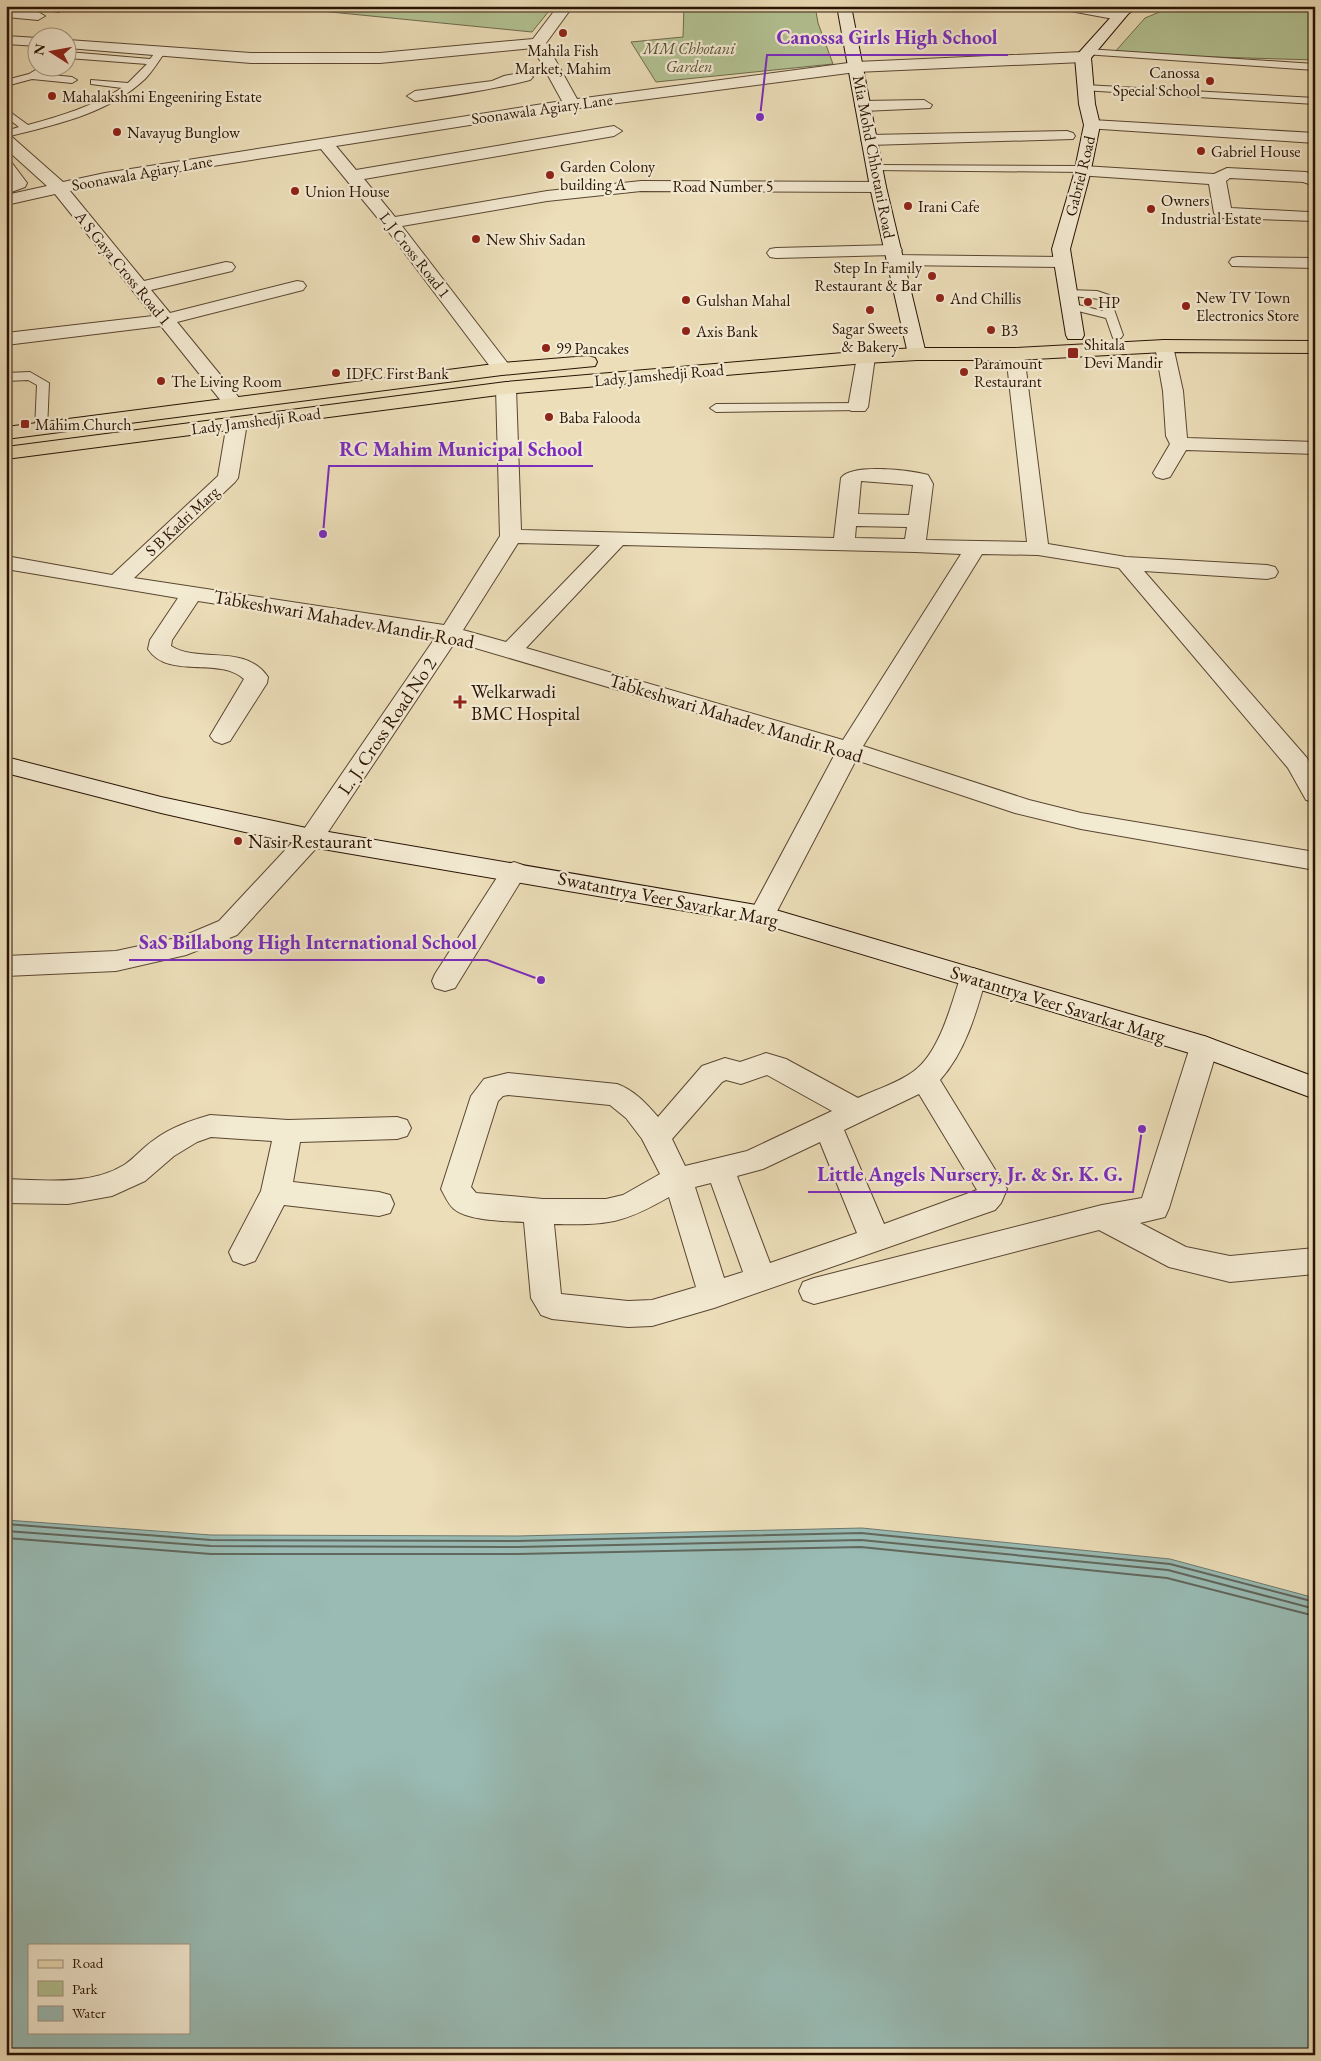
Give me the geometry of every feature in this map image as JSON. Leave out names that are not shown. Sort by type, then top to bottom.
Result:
[{"type":"main road","points":[[1027,335],[1315,336]]},
{"type":"main road","name":"Lady Jamshedji Road","points":[[697,353],[931,336]]},
{"type":"main road","name":"Lady Jamshedji Road","points":[[504,379],[917,354],[1015,354],[1164,346],[1315,347]]},
{"type":"main road","name":"Lady Jamshedji Road","points":[[6,433],[235,413],[504,379],[609,360]]},
{"type":"main road","name":"Lady Jamshedji Road","points":[[6,453],[235,413]]},
{"type":"street","points":[[78,46],[105,52],[157,57],[380,58],[538,43],[566,6]]},
{"type":"street","name":"Mia Mohd Chhotani Road","points":[[844,6],[878,186],[917,354]]},
{"type":"street","points":[[1065,6],[1119,16]]},
{"type":"street","points":[[1085,54],[1119,16],[1132,6]]},
{"type":"street","points":[[6,13],[40,10]]},
{"type":"street","points":[[6,40],[28,41]]},
{"type":"street","points":[[538,43],[572,104]]},
{"type":"street","name":"Soonawala Agiary Lane","points":[[6,200],[105,178],[572,104],[856,67],[1085,54]]},
{"type":"street","name":"Gabriel Road","points":[[1075,335],[1061,249],[1083,170],[1092,125],[1086,88],[1085,54]]},
{"type":"street","points":[[415,96],[488,86],[525,77]]},
{"type":"street","points":[[488,86],[507,113]]},
{"type":"street","points":[[863,106],[924,105]]},
{"type":"street","points":[[1092,125],[1315,138]]},
{"type":"street","points":[[352,176],[614,131]]},
{"type":"street","points":[[869,140],[1067,136]]},
{"type":"street","name":"A S Gaya Cross Road 1","points":[[7,141],[58,188],[165,320],[235,413]]},
{"type":"street","name":"L J Cross Road 1","points":[[326,144],[391,223],[504,379]]},
{"type":"street","points":[[6,167],[19,183],[6,189]]},
{"type":"street","points":[[1083,170],[1217,179],[1226,173],[1306,177],[1315,181]]},
{"type":"street","points":[[1217,179],[1223,213],[1309,217],[1315,215]]},
{"type":"street","name":"Road Number 5","points":[[391,223],[575,191],[607,188],[641,186],[878,186]]},
{"type":"street","points":[[776,253],[894,255],[1063,262]]},
{"type":"street","points":[[1238,262],[1315,263]]},
{"type":"street","points":[[139,288],[226,267]]},
{"type":"street","points":[[6,339],[165,320],[296,286]]},
{"type":"street","points":[[1164,346],[1173,391],[1176,436],[1180,444]]},
{"type":"street","points":[[1015,354],[1038,549]]},
{"type":"street","points":[[858,407],[866,357]]},
{"type":"street","points":[[504,379],[511,536],[1038,549],[1126,562],[1267,572]]},
{"type":"street","name":"S B Kadri Marg","points":[[117,582],[228,478],[235,413]]},
{"type":"street","points":[[1180,444],[1315,448]]},
{"type":"street","points":[[1163,473],[1180,444]]},
{"type":"street","points":[[844,544],[852,478],[858,475],[921,479],[923,484],[915,546]]},
{"type":"street","points":[[847,520],[917,521]]},
{"type":"street","name":"L. J. Cross Road No 2","points":[[6,966],[116,961],[186,945],[228,928],[311,838],[450,633],[511,536]]},
{"type":"street","points":[[510,651],[617,538]]},
{"type":"street","points":[[762,915],[849,750],[976,547]]},
{"type":"street","name":"Tabkeshwari Mahadev Mandir Road","points":[[6,562],[117,582],[450,633],[849,750],[1024,807],[1081,821],[1315,861]]},
{"type":"street","points":[[1126,562],[1298,764],[1315,794]]},
{"type":"street","points":[[192,593],[161,640],[159,649],[170,655],[240,666],[253,673],[256,677],[255,683],[222,736]]},
{"type":"street","name":"Swatantrya Veer Savarkar Marg","points":[[6,765],[161,805],[311,838],[514,871],[762,915],[1204,1047],[1314,1084]]},
{"type":"street","points":[[445,981],[514,871]]},
{"type":"street","points":[[714,1295],[679,1179],[656,1138],[631,1102],[617,1094],[508,1084],[494,1087],[485,1096],[456,1189],[466,1202],[480,1206],[538,1210],[616,1210],[631,1205],[667,1182],[679,1179],[753,1161],[924,1079],[936,1067],[962,1016],[973,978]]},
{"type":"street","points":[[814,1291],[1102,1217],[1154,1208],[1204,1047]]},
{"type":"street","points":[[656,1138],[712,1074],[725,1069],[742,1073],[760,1065],[776,1067],[856,1111]]},
{"type":"street","points":[[538,1210],[546,1298],[552,1306],[628,1314],[652,1313],[714,1295],[985,1201],[992,1195],[992,1189],[924,1079]]},
{"type":"street","points":[[828,1125],[875,1239]]},
{"type":"street","points":[[6,1191],[68,1192],[112,1184],[135,1173],[171,1144],[210,1126],[288,1131],[397,1128]]},
{"type":"street","points":[[244,1252],[276,1192],[288,1131]]},
{"type":"street","points":[[720,1169],[761,1279]]},
{"type":"street","points":[[276,1192],[379,1204]]},
{"type":"street","points":[[1102,1217],[1180,1258],[1230,1269],[1315,1260]]},
{"type":"lane","points":[[78,54],[105,52]]},
{"type":"lane","points":[[1085,54],[1315,67]]},
{"type":"lane","points":[[7,141],[26,128],[85,111],[131,86],[141,78],[157,57]]},
{"type":"lane","points":[[6,83],[28,77]]},
{"type":"lane","points":[[52,78],[72,80]]},
{"type":"lane","points":[[94,82],[131,86]]},
{"type":"lane","points":[[1086,88],[1315,101]]},
{"type":"lane","points":[[6,112],[26,128]]},
{"type":"lane","points":[[876,168],[1083,170]]},
{"type":"lane","points":[[1069,300],[1102,295],[1105,297],[1117,335]]},
{"type":"lane","points":[[1069,300],[1111,316]]},
{"type":"lane","points":[[6,377],[30,376],[43,383],[41,429]]},
{"type":"lane","points":[[716,408],[858,407]]},
{"type":"green space","points":[[270,6],[553,6],[532,32]]},
{"type":"green space","name":"MM Chhotani Garden","points":[[684,6],[815,6],[818,23],[833,64],[656,82],[631,42],[683,37]]},
{"type":"green space","points":[[1174,6],[1315,6],[1315,60],[1113,54],[1145,18]]},
{"type":"water","points":[[6,1520],[211,1535],[517,1536],[862,1528],[1170,1559],[1315,1598],[1315,2055],[6,2055]]},
{"type":"place","name":"Mahila Fish Market, Mahim","points":[[563,33]]},
{"type":"place","name":"Canossa Special School","points":[[1210,81]]},
{"type":"place","name":"Mahalakshmi Engeeniring Estate","points":[[52,96]]},
{"type":"place","name":"Canossa Girls High School","points":[[760,117]]},
{"type":"place","name":"Navayug Bunglow","points":[[117,132]]},
{"type":"place","name":"Gabriel House","points":[[1201,151]]},
{"type":"place","name":"Garden Colony building A","points":[[550,175]]},
{"type":"place","name":"Union House","points":[[295,191]]},
{"type":"place","name":"Irani Cafe","points":[[908,206]]},
{"type":"place","name":"Owners Industrial Estate","points":[[1151,209]]},
{"type":"place","name":"New Shiv Sadan","points":[[476,239]]},
{"type":"place","name":"Step In Family Restaurant & Bar","points":[[932,276]]},
{"type":"place","name":"And Chillis","points":[[940,298]]},
{"type":"place","name":"Gulshan Mahal","points":[[686,300]]},
{"type":"place","name":"HP","points":[[1088,302]]},
{"type":"place","name":"New TV Town Electronics Store","points":[[1186,306]]},
{"type":"place","name":"Sagar Sweets & Bakery","points":[[870,310]]},
{"type":"place","name":"B3","points":[[991,330]]},
{"type":"place","name":"Axis Bank","points":[[686,331]]},
{"type":"place","name":"99 Pancakes","points":[[546,348]]},
{"type":"place","name":"Shitala Devi Mandir","points":[[1073,353]]},
{"type":"place","name":"Paramount Restaurant","points":[[964,372]]},
{"type":"place","name":"IDFC First Bank","points":[[336,373]]},
{"type":"place","name":"The Living Room","points":[[161,381]]},
{"type":"place","name":"Baba Falooda","points":[[549,417]]},
{"type":"place","name":"Mahim Church","points":[[25,424]]},
{"type":"place","name":"RC Mahim Municipal School","points":[[323,534]]},
{"type":"place","name":"Welkarwadi BMC Hospital","points":[[460,702]]},
{"type":"place","name":"Nasir Restaurant","points":[[238,841]]},
{"type":"place","name":"SaS Billabong High International School","points":[[541,980]]},
{"type":"place","name":"Little Angels Nursery, Jr. & Sr. K. G.","points":[[1142,1129]]}]
